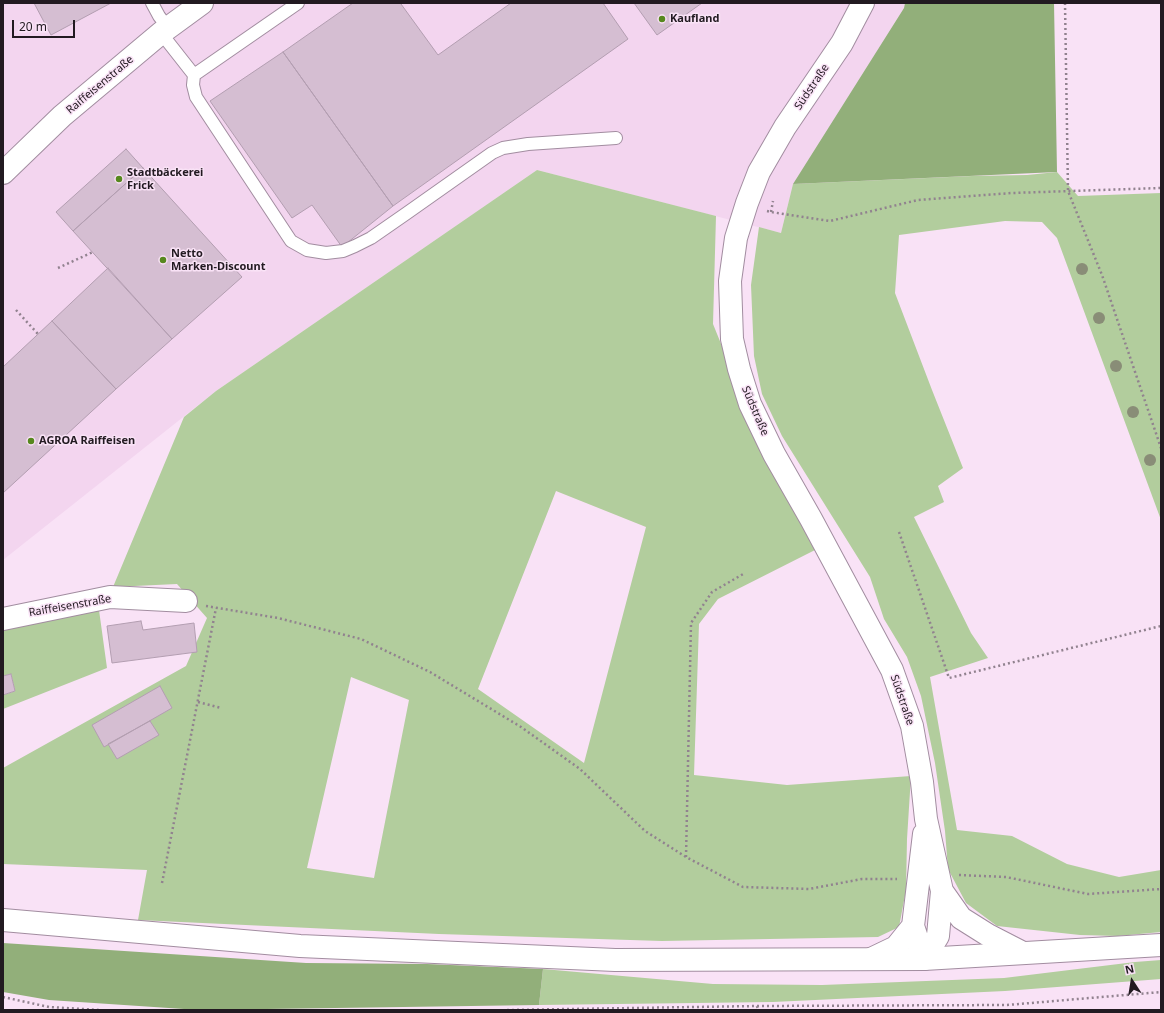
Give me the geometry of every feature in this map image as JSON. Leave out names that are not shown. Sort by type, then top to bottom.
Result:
[{"type":"street","name":"Raiffeisenstraße","points":[[3,173],[62,116],[165,31],[202,3]]},
{"type":"street","name":"Südstraße","points":[[863,3],[842,43],[785,127],[760,172],[750,197],[736,238],[730,281],[732,339],[739,369],[750,404],[774,454],[811,519],[892,670],[912,726],[922,782],[926,819],[942,891],[938,936],[924,959]]},
{"type":"street","name":"Raiffeisenstraße","points":[[3,619],[110,597],[186,601]]},
{"type":"street","name":"Südstraße","points":[[924,959],[913,926],[926,819]]},
{"type":"street","name":"Südstraße","points":[[942,891],[961,918],[988,935],[1023,953]]},
{"type":"street","points":[[3,920],[300,946],[615,960],[924,959],[1161,944]]},
{"type":"street","points":[[871,959],[896,947],[913,926]]},
{"type":"lane","points":[[152,3],[165,31],[194,75],[193,85],[196,97],[291,241],[307,250],[326,253],[343,251],[371,238],[492,153],[503,148],[528,144],[616,138]]},
{"type":"lane","points":[[194,75],[298,3]]},
{"type":"path","points":[[1065,3],[1068,191],[1102,275],[1161,448]]},
{"type":"path","points":[[771,212],[830,221],[918,200],[1012,193],[1161,188]]},
{"type":"path","points":[[58,268],[93,252]]},
{"type":"path","points":[[16,310],[38,334]]},
{"type":"path","points":[[899,532],[949,678],[1161,626]]},
{"type":"path","points":[[686,857],[691,623],[712,592],[745,573]]},
{"type":"path","points":[[162,883],[216,608],[278,618],[361,639],[430,672],[521,727],[580,769],[645,831],[686,857],[743,887],[809,888],[862,879],[901,879]]},
{"type":"path","points":[[198,702],[221,708]]},
{"type":"path","points":[[959,875],[1006,877],[1088,894],[1161,889]]},
{"type":"path","points":[[506,1010],[757,1006],[1007,1005],[1161,992]]},
{"type":"path","points":[[3,997],[49,1007],[100,1010]]},
{"type":"path","points":[[757,1006],[758,1010]]},
{"type":"shaded area","points":[[3,3],[905,3],[904,8],[793,184],[781,233],[537,170],[216,391],[3,560]]},
{"type":"green space","points":[[905,3],[1054,3],[1057,172],[793,184],[904,8]]},
{"type":"green space","points":[[537,170],[716,216],[713,324],[777,482],[817,549],[718,599],[699,624],[694,775],[787,785],[911,776],[907,839],[906,890],[899,927],[878,937],[662,941],[439,934],[138,920],[147,870],[3,864],[3,768],[186,666],[207,618],[177,584],[113,587],[184,417],[216,391]],"holes":[[[556,491],[646,527],[584,763],[478,689]],[[351,677],[409,700],[374,878],[307,868]]]},
{"type":"green space","points":[[1057,172],[1078,196],[1161,193],[1161,520],[1057,238],[1042,222],[1005,221],[899,235],[895,293],[963,468],[938,486],[944,502],[914,517],[971,633],[988,658],[930,677],[957,830],[1012,836],[1067,864],[1119,877],[1161,870],[1161,932],[1118,936],[1080,935],[997,926],[966,903],[948,869],[945,831],[935,763],[921,696],[907,657],[884,619],[870,577],[782,436],[762,394],[754,356],[751,285],[759,227],[781,233],[793,184],[1027,175]]},
{"type":"green space","points":[[99,610],[107,668],[3,709],[3,695],[15,691],[11,674],[3,676],[3,630]]},
{"type":"green space","points":[[3,943],[306,963],[427,964],[543,969],[539,1005],[199,1010],[49,1000],[3,992]]},
{"type":"green space","points":[[1161,960],[1161,979],[1005,991],[773,1002],[539,1005],[543,969],[713,984],[822,985],[1004,978]]},
{"type":"building","points":[[34,3],[111,3],[51,35]]},
{"type":"building","points":[[353,3],[403,3],[401,4],[438,55],[511,3],[603,3],[628,39],[393,206],[283,52]]},
{"type":"building","name":"Kaufland","points":[[634,3],[702,3],[657,35]]},
{"type":"building","points":[[283,52],[393,206],[342,247],[312,205],[292,218],[210,101]]},
{"type":"building","points":[[126,149],[143,168],[73,231],[56,212]]},
{"type":"building","name":"Netto Marken-Discount","points":[[143,168],[242,277],[172,339],[73,231]]},
{"type":"building","points":[[108,268],[172,339],[116,389],[52,321]]},
{"type":"building","name":"AGROA Raiffeisen","points":[[52,321],[116,389],[3,493],[3,367]]},
{"type":"building","points":[[141,621],[143,630],[194,623],[197,652],[112,663],[107,626]]},
{"type":"building","points":[[11,674],[15,691],[3,695],[3,676]]},
{"type":"building","points":[[160,686],[172,708],[104,747],[92,725]]},
{"type":"building","points":[[150,721],[159,735],[117,759],[108,744]]},
{"type":"place","name":"Kaufland","points":[[662,19]]},
{"type":"place","name":"Stadtbäckerei Frick","points":[[119,179]]},
{"type":"place","name":"Netto Marken-Discount","points":[[163,260]]},
{"type":"place","name":"AGROA Raiffeisen","points":[[31,441]]}]
